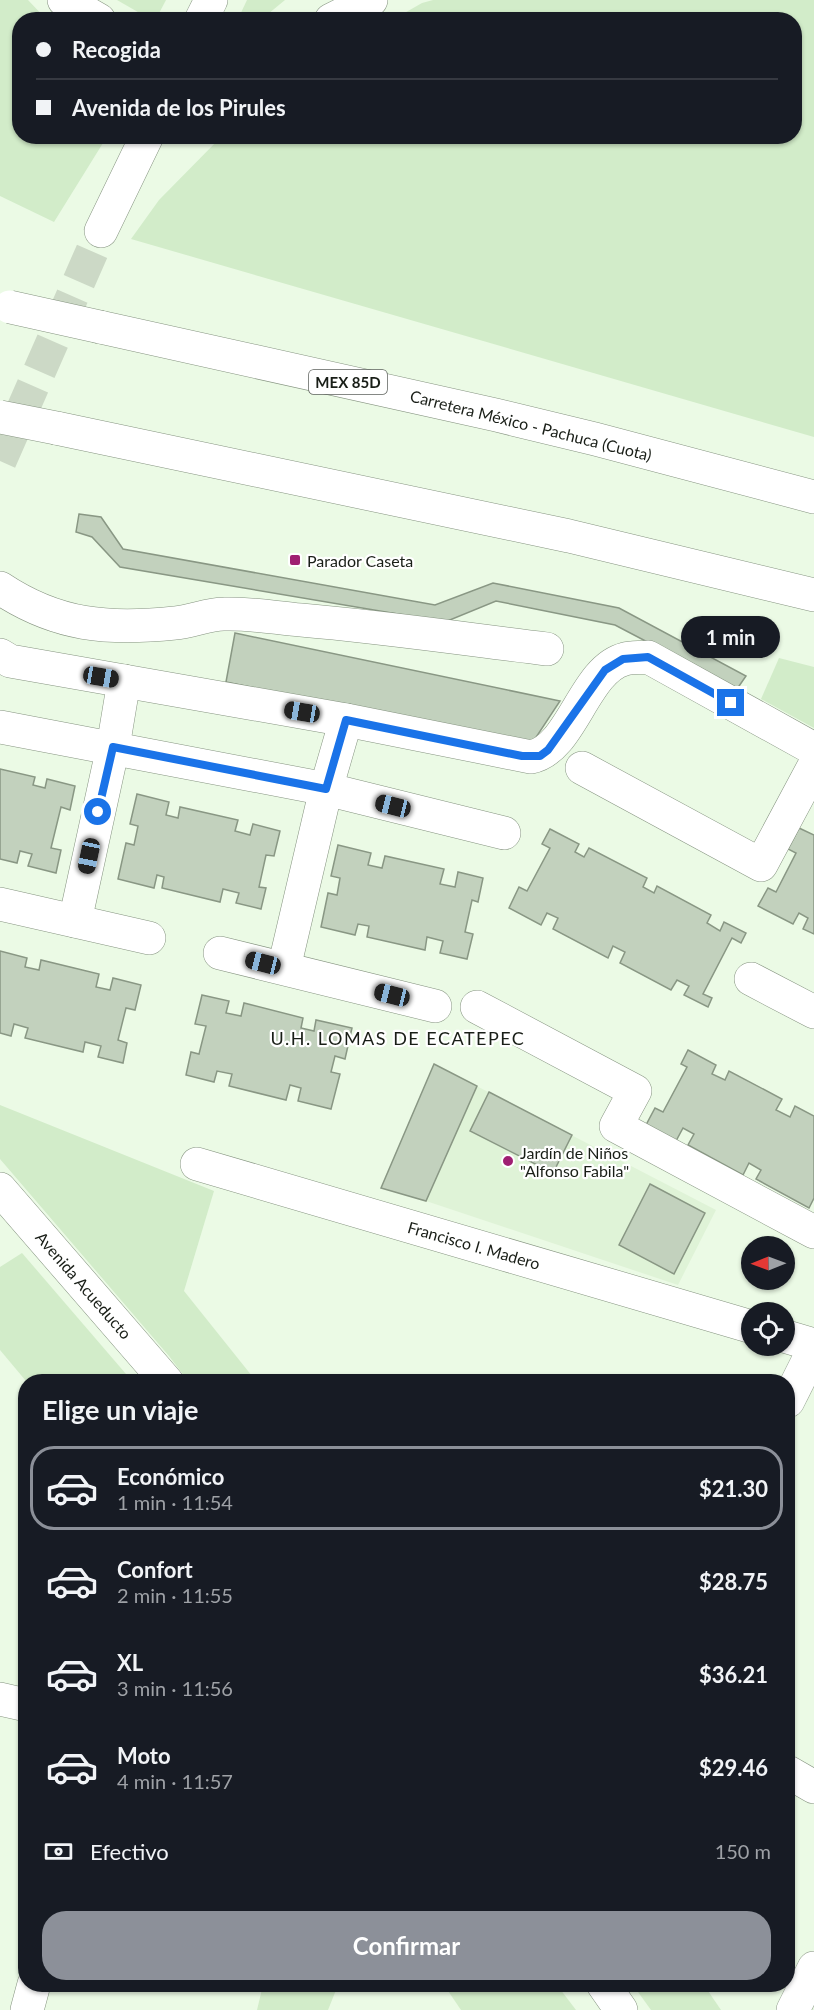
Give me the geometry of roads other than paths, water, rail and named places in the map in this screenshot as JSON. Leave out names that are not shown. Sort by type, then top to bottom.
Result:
[{"type":"main road","points":[[64,0],[85,12]]},
{"type":"main road","points":[[346,12],[371,0]]},
{"type":"main road","points":[[101,231],[147,144]]},
{"type":"main road","name":"Carretera México - Pachuca (Cuota)","points":[[5,306],[507,417],[814,497]]},
{"type":"main road","points":[[0,417],[569,536],[814,594]]},
{"type":"main road","points":[[0,588],[38,610],[62,619],[86,624],[111,626],[176,623],[223,614],[324,622],[547,649]]},
{"type":"main road","points":[[0,655],[10,661],[346,720],[522,756],[540,756],[555,742],[605,670],[623,659],[648,657],[814,749]]},
{"type":"main road","points":[[75,921],[113,747],[124,681]]},
{"type":"main road","points":[[284,968],[326,789],[346,720]]},
{"type":"main road","points":[[0,727],[326,789],[504,833]]},
{"type":"main road","points":[[582,768],[761,865],[814,766]]},
{"type":"main road","points":[[0,904],[149,938]]},
{"type":"main road","points":[[220,952],[435,1006]]},
{"type":"main road","points":[[752,979],[814,1012]]},
{"type":"main road","points":[[477,1006],[635,1091],[616,1126],[814,1232]]},
{"type":"main road","name":"Francisco I. Madero","points":[[197,1164],[741,1324]]},
{"type":"main road","name":"Avenida Acueducto","points":[[0,1190],[160,1374]]},
{"type":"main road","points":[[0,1228],[42,1237]]},
{"type":"main road","points":[[795,1340],[814,1347],[795,1386]]},
{"type":"main road","points":[[0,1699],[18,1703]]},
{"type":"main road","points":[[795,1776],[814,1787]]},
{"type":"main road","points":[[793,2010],[814,1968]]},
{"type":"main road","points":[[27,2010],[32,1992]]},
{"type":"main road","points":[[609,1992],[621,2010]]},
{"type":"tunnel","points":[[0,461],[101,231]]},
{"type":"place","name":"Parador Caseta","points":[[295,560]]},
{"type":"place","name":"Jardín de Niños \"Alfonso Fabila\"","points":[[508,1161]]},
{"type":"district","name":"U.H. LOMAS DE ECATEPEC","points":[[398,1038]]}]
